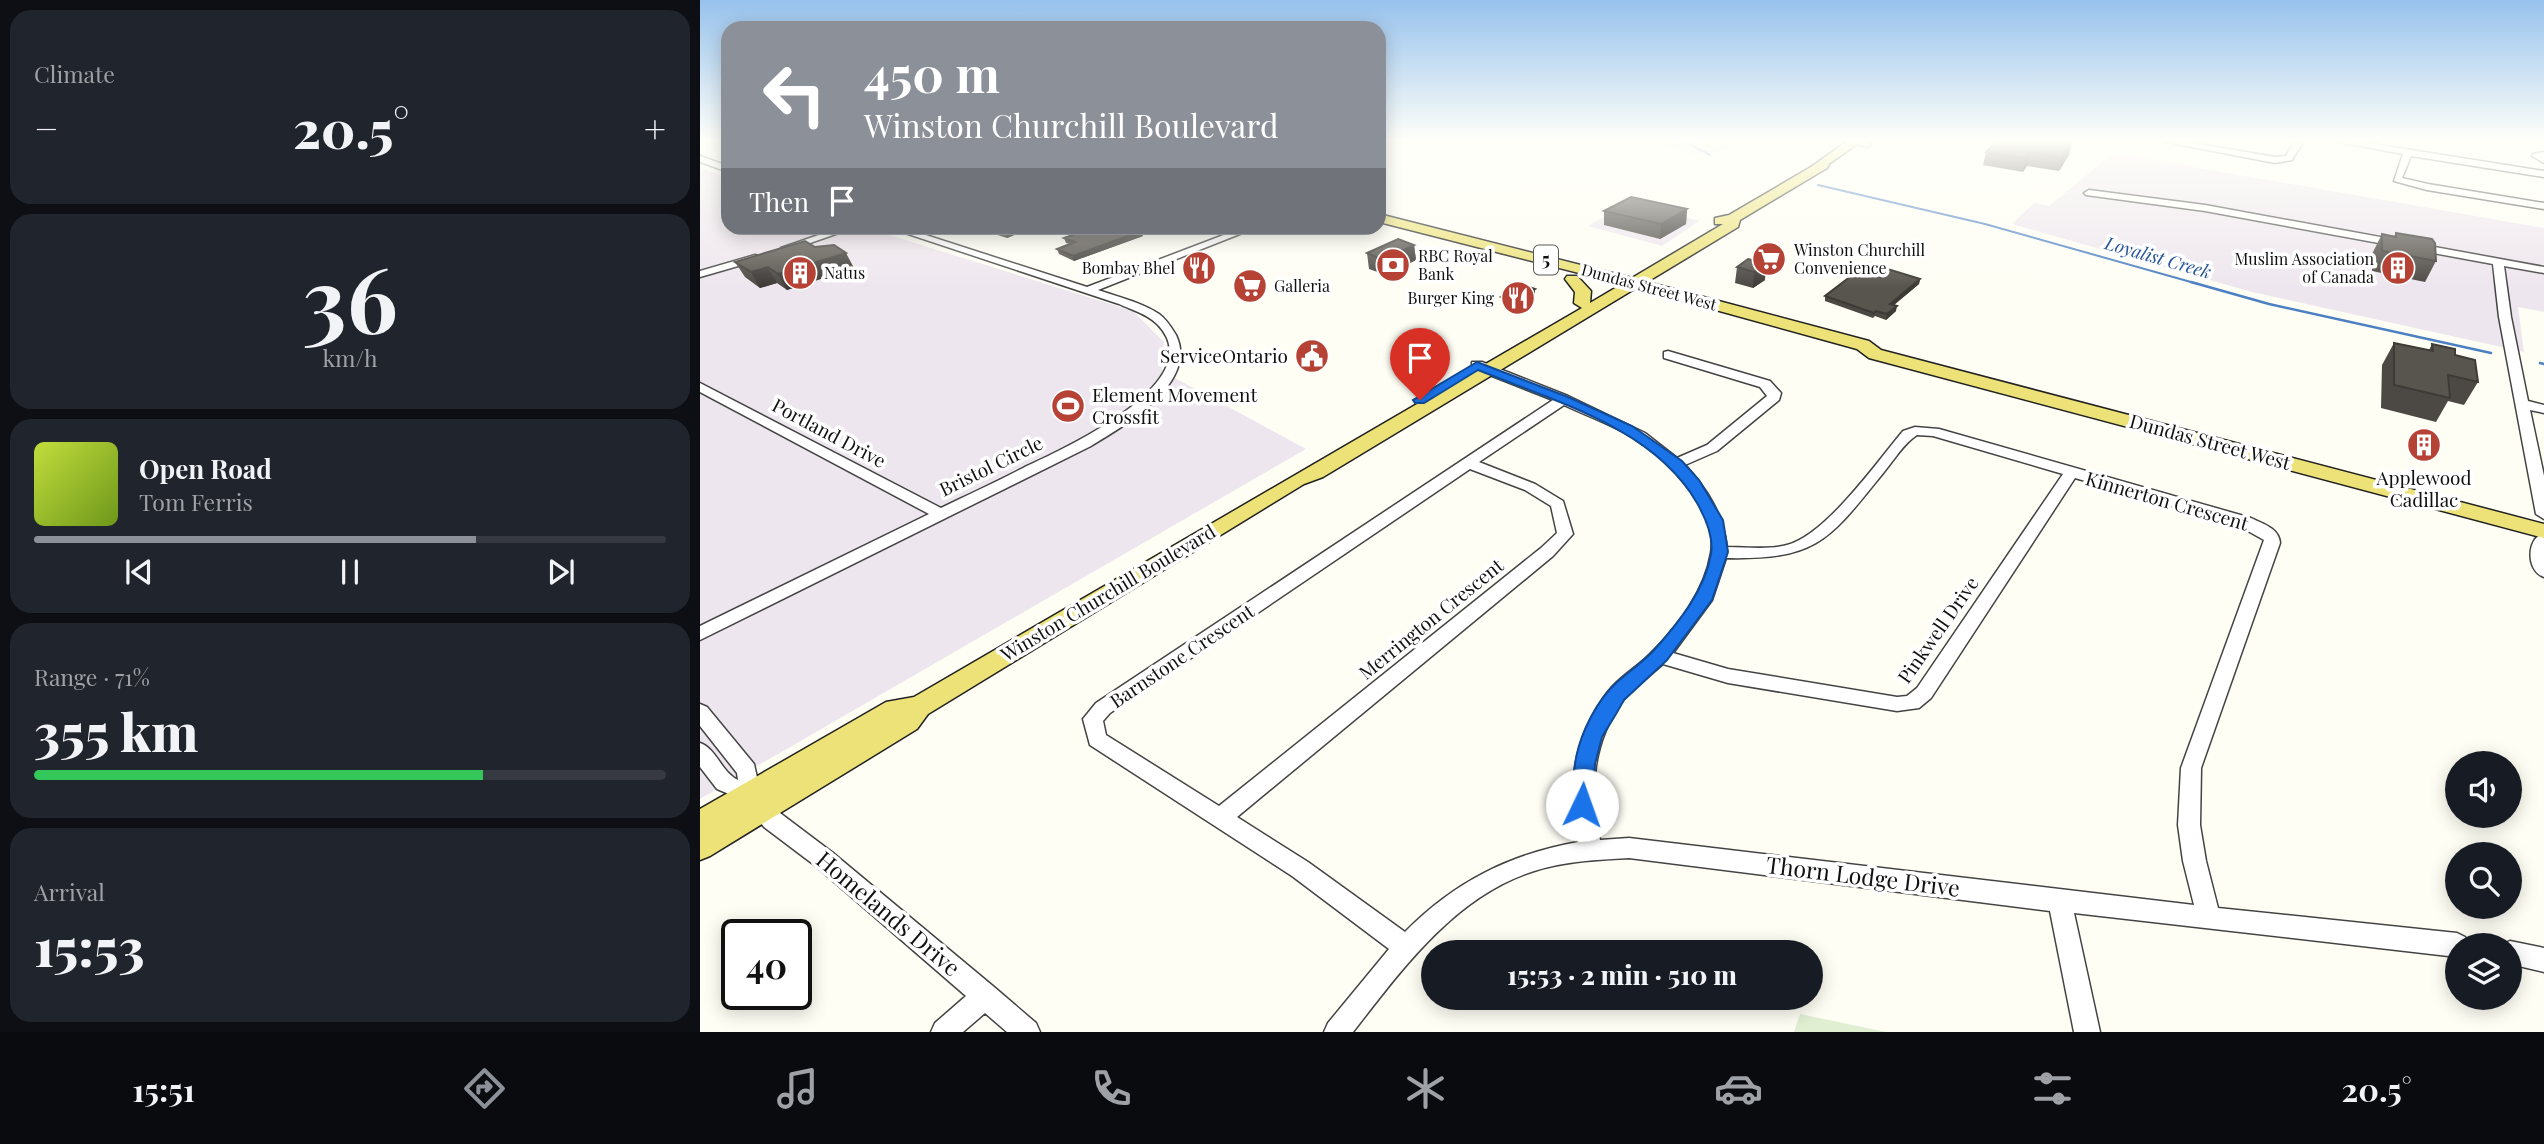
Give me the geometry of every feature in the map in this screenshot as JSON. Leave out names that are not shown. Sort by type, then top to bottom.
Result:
[{"type":"main road","name":"Winston Churchill Boulevard","points":[[700,824],[757,802],[908,722],[919,707],[1297,480],[1305,469],[1620,286],[1721,220],[1733,218],[1780,190]]},
{"type":"main road","name":"Winston Churchill Boulevard","points":[[1620,286],[1658,268],[1732,224],[1733,218]]},
{"type":"main road","name":"Dundas Street West","points":[[1386,220],[1620,286],[1644,299],[1860,356],[1875,354]]},
{"type":"main road","name":"Dundas Street West","points":[[1386,229],[1572,279],[1668,292],[1863,345],[1875,354],[2544,531]]},
{"type":"main road","points":[[1658,268],[1659,280],[1668,292]]},
{"type":"main road","points":[[1572,279],[1583,291],[1588,304],[1644,299]]},
{"type":"main road","name":"Winston Churchill Boulevard","points":[[700,847],[757,802]]},
{"type":"street","points":[[2446,190],[2544,206]]},
{"type":"street","points":[[2089,193],[2206,208],[2544,270]]},
{"type":"street","points":[[700,274],[828,235]]},
{"type":"street","points":[[822,237],[830,235]]},
{"type":"street","name":"Bristol Circle","points":[[700,634],[1114,427],[1146,403],[1166,379],[1175,346],[1164,324],[1150,313],[916,235]]},
{"type":"street","points":[[1086,291],[1226,235]]},
{"type":"street","points":[[2498,262],[2505,317],[2544,514]]},
{"type":"street","points":[[1668,355],[1765,384],[1774,393],[1774,397],[1712,448],[1676,464]]},
{"type":"street","points":[[1483,368],[1563,400],[1640,436],[1676,464],[1693,483],[1715,520],[1720,552],[1703,600],[1660,656],[1617,694],[1592,736],[1585,764],[1582,805],[1590,848]]},
{"type":"street","name":"Portland Drive","points":[[700,387],[940,514]]},
{"type":"street","name":"Barnstone Crescent","points":[[1405,946],[1300,869],[1097,739],[1093,731],[1093,719],[1103,708],[1563,400]]},
{"type":"street","points":[[2524,404],[2544,409]]},
{"type":"street","name":"Kinnerton Crescent","points":[[1720,552],[1767,552],[1806,544],[1829,523],[1908,434],[1915,431],[1934,432],[2245,522],[2263,530],[2272,538],[2191,768],[2188,819],[2191,855],[2209,916]]},
{"type":"street","name":"Merrington Crescent","points":[[1221,817],[1547,552],[1565,534],[1558,504],[1530,487],[1469,463]]},
{"type":"street","name":"Pinkwell Drive","points":[[1660,656],[1728,676],[1897,704],[1912,703],[1924,693],[2071,473]]},
{"type":"street","points":[[2544,538],[2539,548],[2539,563],[2544,571]]},
{"type":"street","points":[[700,712],[747,770],[757,802]]},
{"type":"street","name":"Homelands Drive","points":[[700,751],[724,783],[757,802],[772,820],[825,860],[1027,1032]]},
{"type":"street","name":"Thorn Lodge Drive","points":[[1337,1032],[1405,946],[1451,902],[1486,880],[1556,854],[1590,848],[1629,848],[2060,901],[2445,944]]},
{"type":"street","points":[[2060,901],[2087,1032]]},
{"type":"street","points":[[2522,955],[2544,960]]},
{"type":"street","points":[[943,1032],[985,996]]},
{"type":"shaded area","points":[[700,190],[721,190],[721,235],[889,235],[1133,311],[1164,342],[1162,371],[1306,449],[700,799]]},
{"type":"shaded area","points":[[2068,190],[2327,190],[2544,228],[2544,312],[2518,307],[2524,352],[2252,292],[2012,224],[2034,203],[2049,206]]},
{"type":"shaded area","points":[[1630,202],[1699,221],[1662,246],[1588,226]]},
{"type":"green space","points":[[1800,1014],[1886,1032],[1794,1032]]},
{"type":"building","points":[[1631,197],[1687,209],[1661,224],[1604,211]]},
{"type":"building","points":[[2396,233],[2432,239],[2435,243],[2436,261],[2382,251],[2382,234],[2396,237]]},
{"type":"building","points":[[1072,235],[1130,235],[1073,256],[1057,249],[1075,242],[1064,238]]},
{"type":"building","points":[[1398,239],[1414,245],[1383,260],[1367,253]]},
{"type":"building","points":[[805,241],[815,247],[834,245],[846,253],[778,274],[768,267],[751,272],[735,262]]},
{"type":"building","points":[[1748,259],[1766,264],[1754,272],[1737,267]]},
{"type":"building","points":[[1868,263],[1920,279],[1890,304],[1897,306],[1887,314],[1876,311],[1874,313],[1825,296]]},
{"type":"building","points":[[1523,285],[1535,289],[1512,302],[1501,297]]},
{"type":"building","points":[[2394,343],[2433,351],[2432,344],[2455,349],[2455,355],[2475,360],[2478,382],[2448,375],[2450,398],[2394,385]]},
{"type":"waterway","name":"Loyalist Creek","points":[[1840,190],[1985,224],[2198,284]]},
{"type":"waterway","name":"Loyalist Creek","points":[[2191,282],[2269,304],[2491,353]]},
{"type":"waterway","name":"Loyalist Creek","points":[[2540,363],[2544,364]]},
{"type":"place","name":"Winston Churchill Convenience","points":[[1769,259]]},
{"type":"place","name":"RBC Royal Bank","points":[[1393,265]]},
{"type":"place","name":"Bombay Bhel","points":[[1199,268]]},
{"type":"place","name":"Muslim Association of Canada","points":[[2398,268]]},
{"type":"place","name":"Natus","points":[[800,273]]},
{"type":"place","name":"Galleria","points":[[1250,286]]},
{"type":"place","name":"Burger King","points":[[1518,298]]},
{"type":"place","name":"ServiceOntario","points":[[1312,356]]},
{"type":"place","name":"Element Movement Crossfit","points":[[1068,406]]},
{"type":"place","name":"Applewood Cadillac","points":[[2424,445]]},
{"type":"route","points":[[1420,400],[1477,365],[1615,422],[1640,436],[1676,464],[1693,483],[1715,520],[1720,552],[1703,600],[1660,656],[1617,694],[1592,736],[1585,764],[1582,805]]}]
